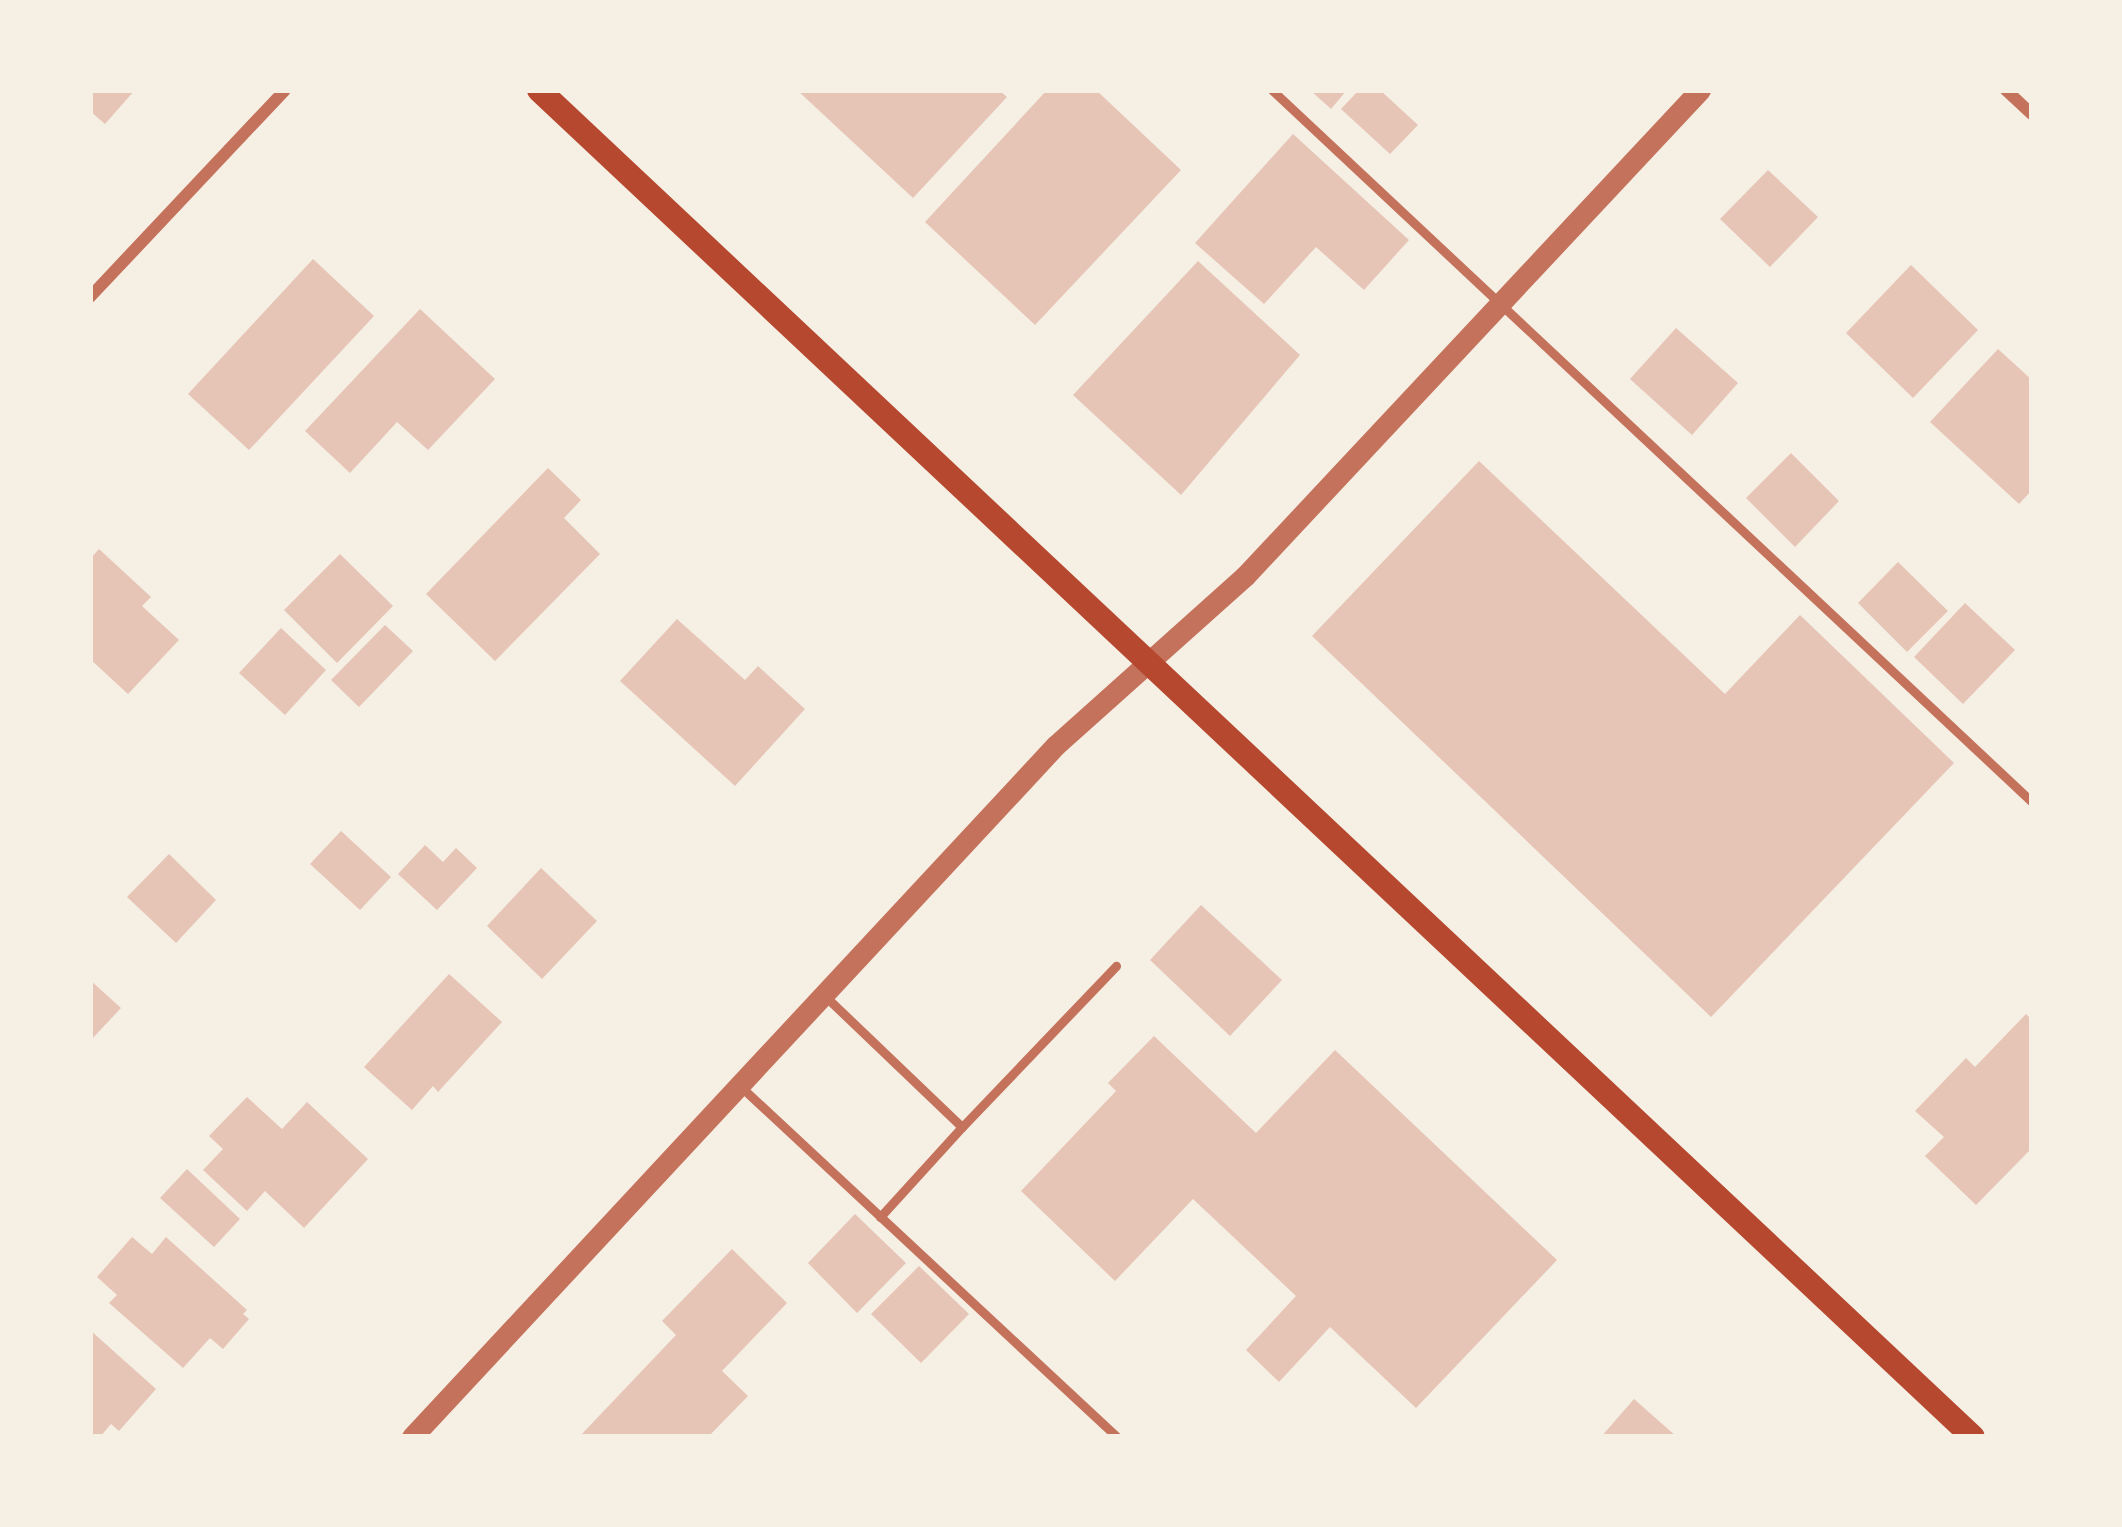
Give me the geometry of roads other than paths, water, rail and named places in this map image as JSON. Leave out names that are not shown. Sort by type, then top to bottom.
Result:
[{"type":"main road","points":[[538,90],[1143,663],[1973,1437]]},
{"type":"street","points":[[90,297],[285,90]]},
{"type":"street","points":[[412,1437],[1056,745],[1245,576],[1700,90]]},
{"type":"street","points":[[2006,90],[2032,114]]},
{"type":"lane","points":[[1272,90],[2032,802]]},
{"type":"lane","points":[[880,1217],[1116,967]]},
{"type":"lane","points":[[822,994],[962,1126]]},
{"type":"lane","points":[[738,1084],[1118,1437]]}]
